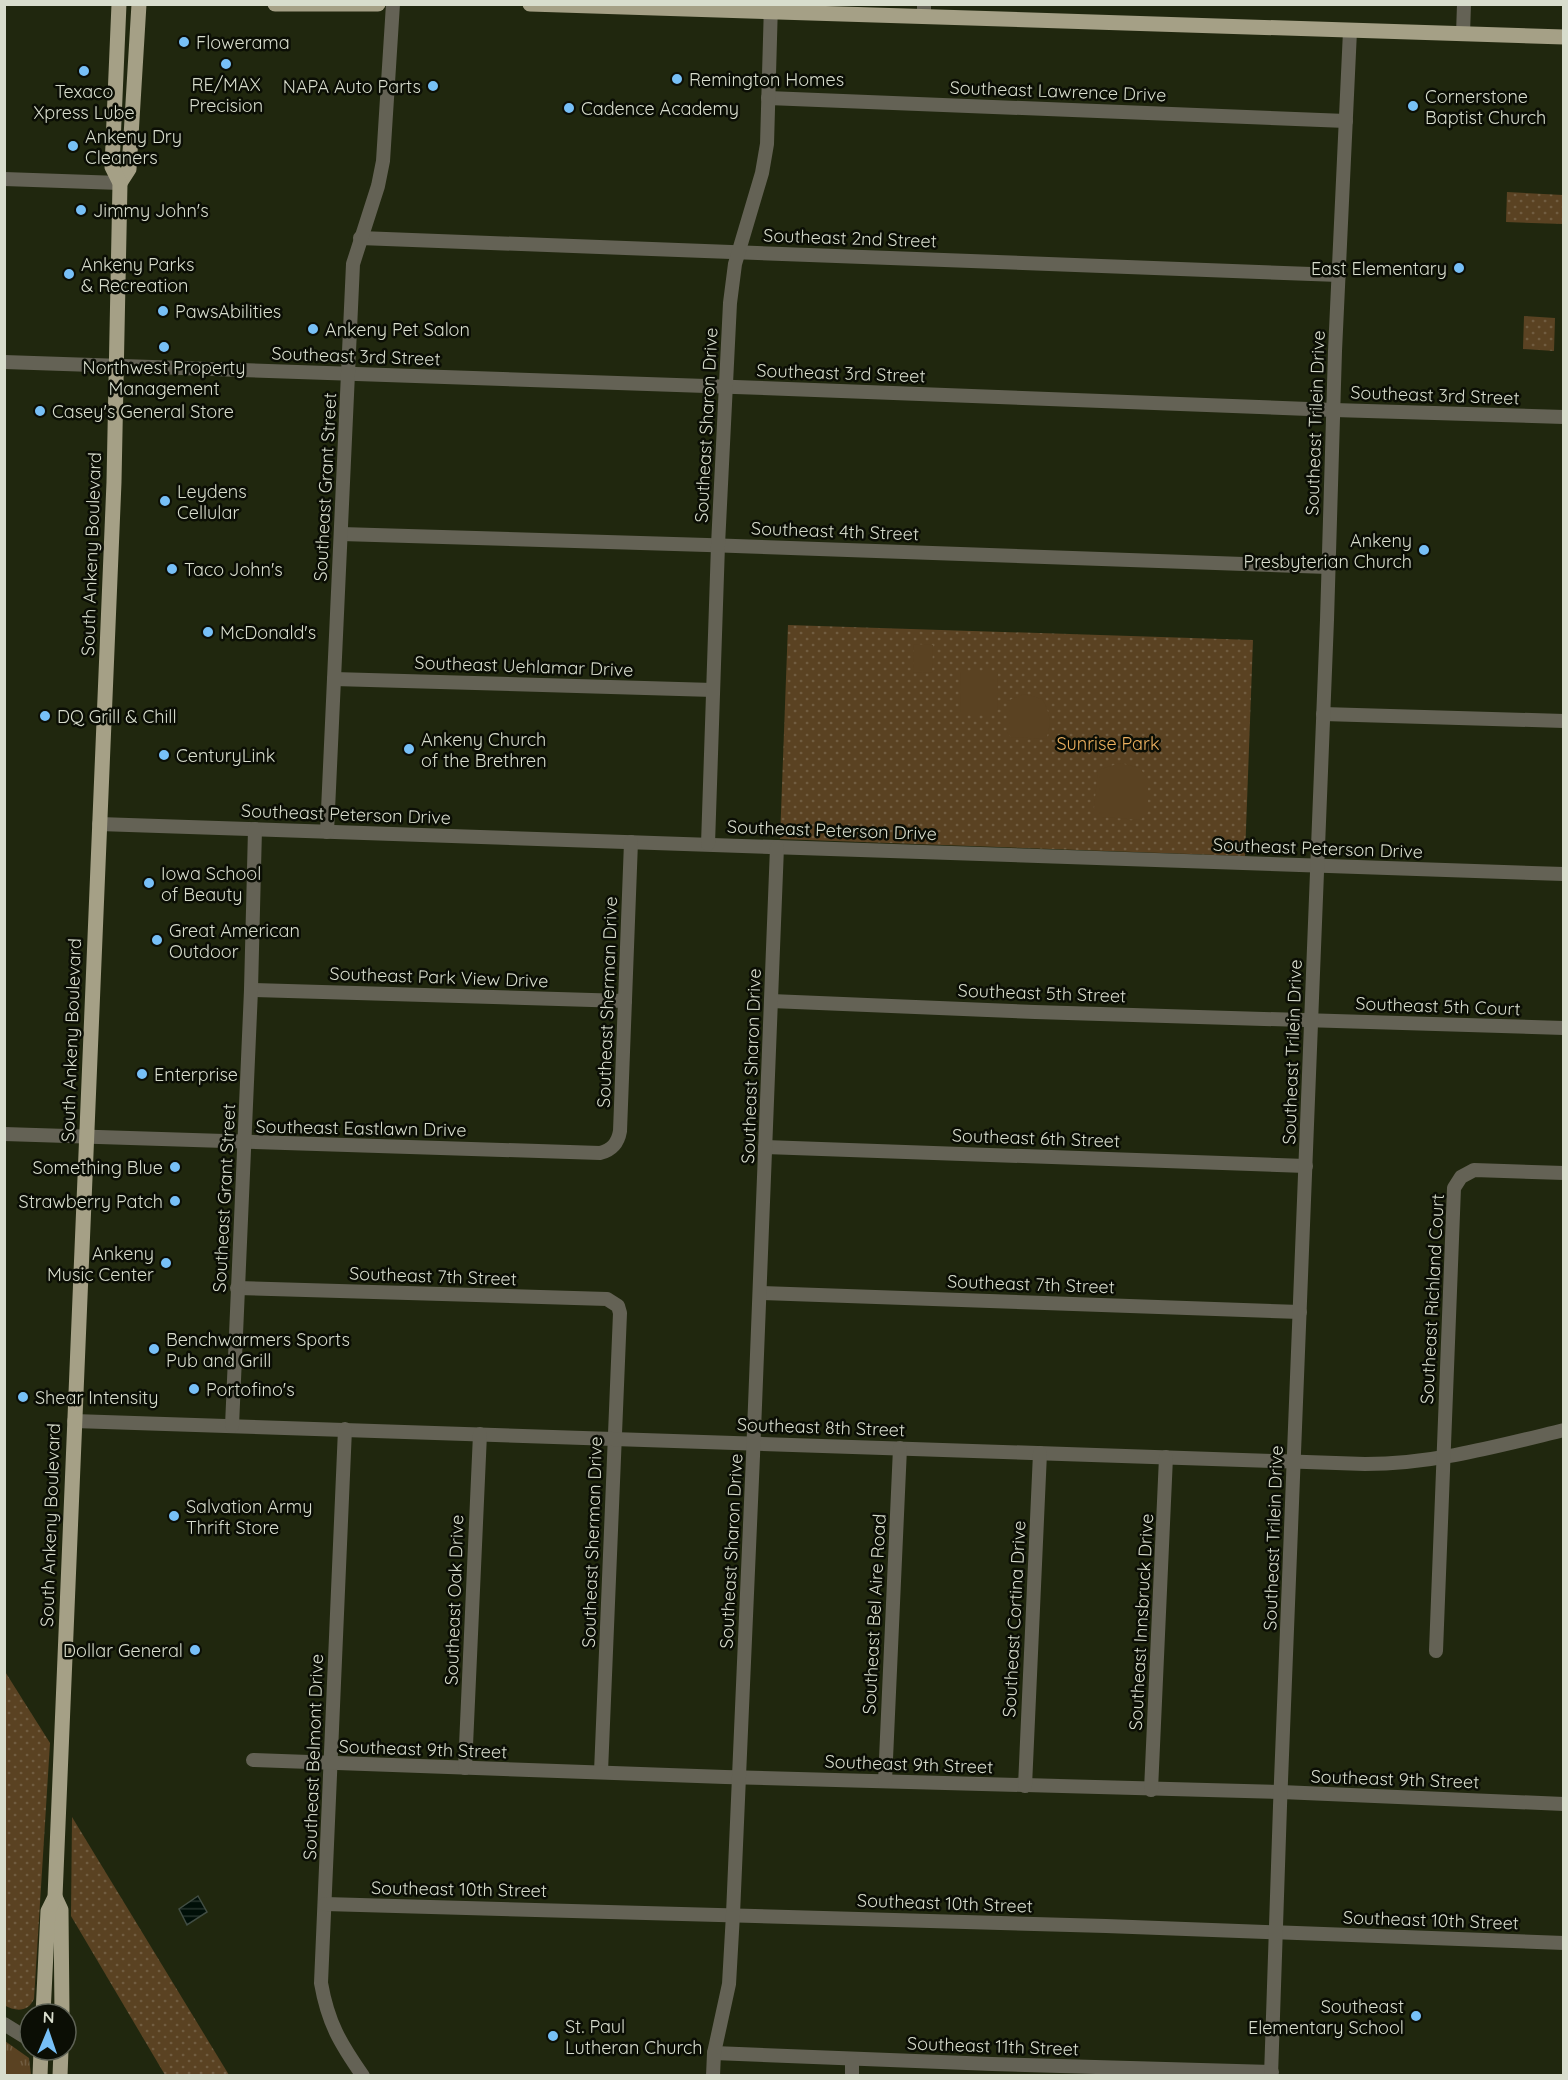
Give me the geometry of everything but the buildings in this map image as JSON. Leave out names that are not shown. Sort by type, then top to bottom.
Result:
[{"type":"main road","name":"South Ankeny Boulevard","points":[[44,2002],[48,1911],[55,1897],[118,366],[120,183],[112,167],[119,4]]},
{"type":"main road","name":"South Ankeny Boulevard","points":[[120,183],[129,169],[139,4]]},
{"type":"main road","points":[[275,4],[378,4]]},
{"type":"main road","points":[[530,4],[924,11],[1350,31],[1563,37]]},
{"type":"main road","name":"South Ankeny Boulevard","points":[[55,1897],[61,1910],[62,2002]]},
{"type":"street","name":"Southeast Grant Street","points":[[327,832],[353,264],[378,186],[383,161],[393,4]]},
{"type":"street","points":[[1462,34],[1464,4]]},
{"type":"street","name":"Southeast Sharon Drive","points":[[708,844],[718,545],[730,303],[738,252],[762,173],[767,144],[771,8]]},
{"type":"street","name":"Southeast Trilein Drive","points":[[1271,2074],[1350,31]]},
{"type":"street","name":"Southeast Lawrence Drive","points":[[768,98],[1346,121]]},
{"type":"street","points":[[4,178],[120,183]]},
{"type":"street","name":"Southeast 2nd Street","points":[[360,238],[1339,275]]},
{"type":"street","name":"Southeast 3rd Street","points":[[4,362],[1563,417]]},
{"type":"street","name":"Southeast 4th Street","points":[[341,534],[1328,567]]},
{"type":"street","name":"Southeast Uehlamar Drive","points":[[334,679],[713,690]]},
{"type":"street","points":[[1323,714],[1563,721]]},
{"type":"street","name":"Southeast Peterson Drive","points":[[99,824],[1563,874]]},
{"type":"street","name":"Southeast Grant Street","points":[[232,1426],[251,990],[255,829]]},
{"type":"street","name":"Southeast Sherman Drive","points":[[600,1153],[614,1147],[618,1140],[631,842]]},
{"type":"street","name":"Southeast Sharon Drive","points":[[713,2076],[714,2053],[729,1984],[733,1914],[777,846]]},
{"type":"street","name":"Southeast Park View Drive","points":[[251,990],[625,1001]]},
{"type":"street","name":"Southeast 5th Street","points":[[771,1001],[1311,1020]]},
{"type":"street","name":"Southeast 5th Court","points":[[1311,1020],[1563,1028]]},
{"type":"street","name":"Southeast Eastlawn Drive","points":[[4,1134],[600,1153]]},
{"type":"street","name":"Southeast 6th Street","points":[[765,1147],[1306,1166]]},
{"type":"street","name":"Southeast Richland Court","points":[[1436,1651],[1454,1188],[1461,1177],[1474,1170],[1563,1173]]},
{"type":"street","name":"Southeast 7th Street","points":[[237,1288],[607,1299],[618,1306],[620,1313]]},
{"type":"street","name":"Southeast 7th Street","points":[[760,1293],[1300,1312]]},
{"type":"street","name":"Southeast Sherman Drive","points":[[601,1772],[620,1313]]},
{"type":"street","name":"Southeast 8th Street","points":[[74,1421],[1385,1464],[1443,1458],[1563,1430]]},
{"type":"street","name":"Southeast Belmont Drive","points":[[345,1430],[321,1968],[323,1995],[338,2041],[363,2076]]},
{"type":"street","name":"Southeast Oak Drive","points":[[465,1767],[480,1434]]},
{"type":"street","name":"Southeast Bel Aire Road","points":[[885,1782],[900,1448]]},
{"type":"street","name":"Southeast Cortina Drive","points":[[1025,1786],[1040,1453]]},
{"type":"street","name":"Southeast Innsbruck Drive","points":[[1151,1790],[1166,1457]]},
{"type":"street","name":"Southeast 9th Street","points":[[253,1760],[885,1782],[1281,1792],[1563,1804]]},
{"type":"street","name":"Southeast 10th Street","points":[[325,1904],[733,1914],[1563,1943]]},
{"type":"street","points":[[4,2024],[18,2033]]},
{"type":"street","name":"Southeast 11th Street","points":[[714,2053],[852,2059],[991,2070],[1271,2074]]},
{"type":"street","points":[[852,2059],[852,2076]]},
{"type":"green space","points":[[1507,192],[1563,195],[1563,224],[1506,222]]},
{"type":"green space","points":[[1524,316],[1555,318],[1554,351],[1523,349]]},
{"type":"green space","name":"Sunrise Park","points":[[788,625],[1253,640],[1245,856],[780,839]]},
{"type":"green space","points":[[914,644],[933,645],[932,673],[913,672]]},
{"type":"green space","points":[[961,671],[998,671],[997,713],[960,713]]},
{"type":"green space","points":[[1024,694],[1042,699],[1045,704],[1049,723],[1046,739],[1011,737],[1007,732],[1007,701]]},
{"type":"green space","points":[[1120,763],[1140,768],[1148,780],[1148,812],[1140,820],[1102,817],[1094,808],[1098,770]]},
{"type":"green space","points":[[4,1670],[50,1743],[34,1999],[32,2002],[18,2002],[18,2010],[4,2005]]},
{"type":"green space","points":[[72,1817],[229,2075],[165,2075],[71,1916]]},
{"type":"green space","points":[[5,2041],[18,2050],[18,2062],[29,2062],[31,2075],[5,2075]]},
{"type":"shaded area","points":[[198,1896],[207,1912],[187,1925],[179,1909]]},
{"type":"place","name":"Flowerama","points":[[184,42]]},
{"type":"place","name":"RE/MAX Precision","points":[[226,64]]},
{"type":"place","name":"Texaco Xpress Lube","points":[[84,71]]},
{"type":"place","name":"Remington Homes","points":[[677,79]]},
{"type":"place","name":"NAPA Auto Parts","points":[[433,86]]},
{"type":"place","name":"Cornerstone Baptist Church","points":[[1413,106]]},
{"type":"place","name":"Cadence Academy","points":[[569,108]]},
{"type":"place","name":"Ankeny Dry Cleaners","points":[[73,146]]},
{"type":"place","name":"Jimmy John's","points":[[81,210]]},
{"type":"place","name":"East Elementary","points":[[1459,268]]},
{"type":"place","name":"Ankeny Parks & Recreation","points":[[69,274]]},
{"type":"place","name":"PawsAbilities","points":[[163,311]]},
{"type":"place","name":"Ankeny Pet Salon","points":[[313,329]]},
{"type":"place","name":"Northwest Property Management","points":[[164,347]]},
{"type":"place","name":"Casey's General Store","points":[[40,411]]},
{"type":"place","name":"Leydens Cellular","points":[[165,501]]},
{"type":"place","name":"Ankeny Presbyterian Church","points":[[1424,550]]},
{"type":"place","name":"Taco John's","points":[[172,569]]},
{"type":"place","name":"McDonald's","points":[[208,632]]},
{"type":"place","name":"DQ Grill & Chill","points":[[45,716]]},
{"type":"place","name":"Ankeny Church of the Brethren","points":[[409,749]]},
{"type":"place","name":"CenturyLink","points":[[164,755]]},
{"type":"place","name":"Iowa School of Beauty","points":[[149,883]]},
{"type":"place","name":"Great American Outdoor","points":[[157,940]]},
{"type":"place","name":"Enterprise","points":[[142,1074]]},
{"type":"place","name":"Something Blue","points":[[175,1167]]},
{"type":"place","name":"Strawberry Patch","points":[[175,1201]]},
{"type":"place","name":"Ankeny Music Center","points":[[166,1263]]},
{"type":"place","name":"Benchwarmers Sports Pub and Grill","points":[[154,1349]]},
{"type":"place","name":"Portofino's","points":[[194,1389]]},
{"type":"place","name":"Shear Intensity","points":[[23,1397]]},
{"type":"place","name":"Salvation Army Thrift Store","points":[[174,1516]]},
{"type":"place","name":"Dollar General","points":[[195,1650]]},
{"type":"place","name":"Southeast Elementary School","points":[[1416,2016]]},
{"type":"place","name":"St. Paul Lutheran Church","points":[[553,2036]]}]
